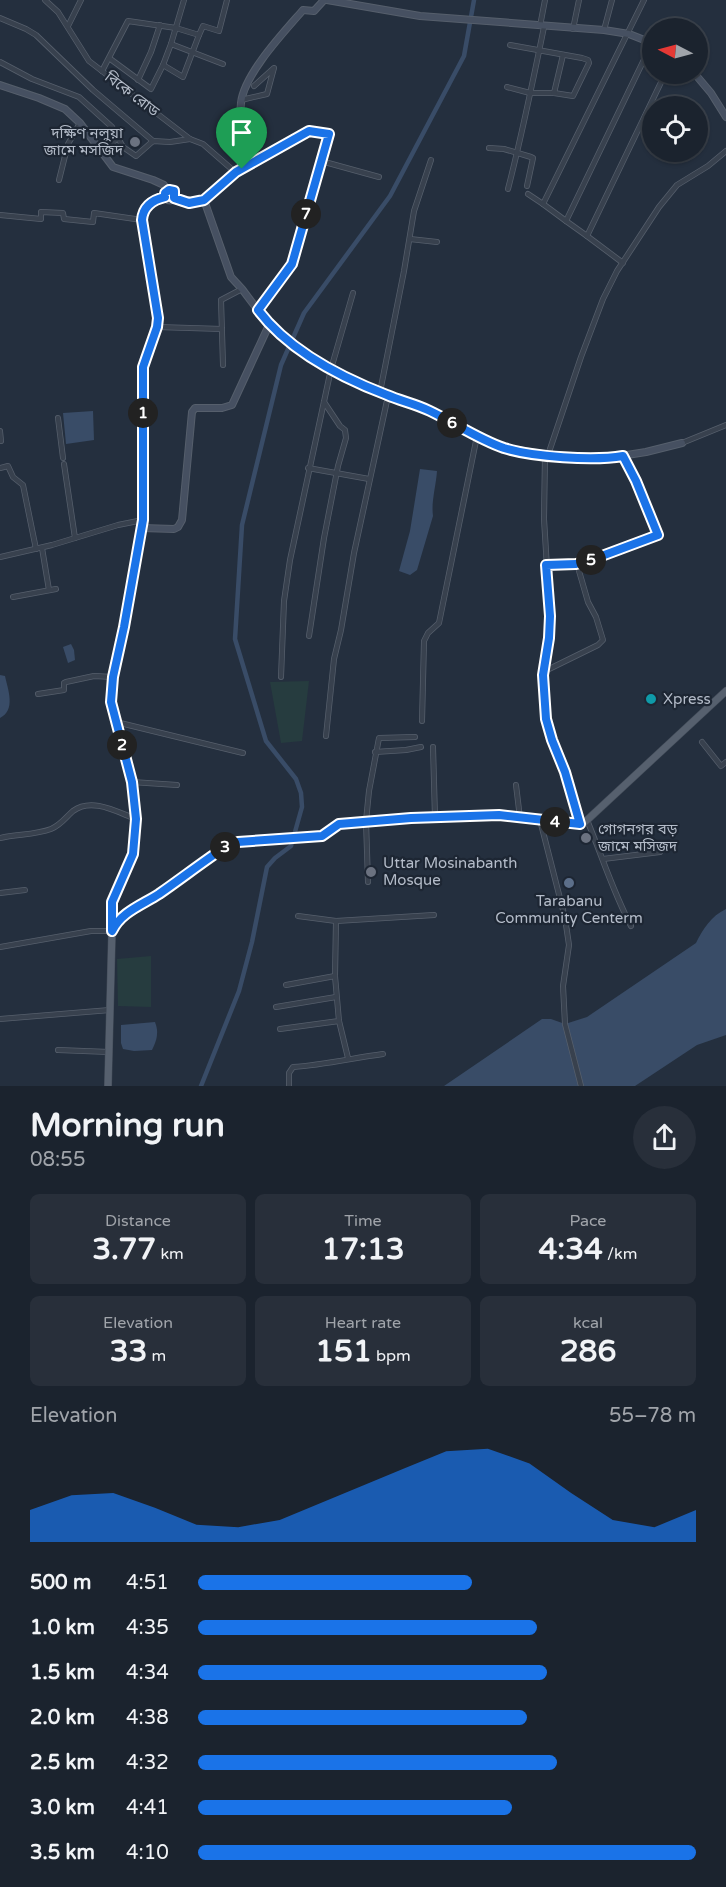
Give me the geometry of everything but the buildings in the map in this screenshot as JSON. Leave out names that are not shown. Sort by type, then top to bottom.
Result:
[{"type":"main road","points":[[108,1086],[112,931],[125,915],[228,845],[238,842],[322,836],[339,824],[366,821],[499,815],[580,824],[588,820],[726,691]]},
{"type":"street","name":"বিকে রোড","points":[[45,0],[58,12],[89,61],[190,139],[203,144],[239,170]]},
{"type":"street","points":[[68,26],[81,0]]},
{"type":"street","points":[[109,58],[151,89],[163,66],[184,0]]},
{"type":"street","points":[[163,66],[183,77],[203,26],[219,31],[227,0]]},
{"type":"street","points":[[239,170],[241,100],[251,76],[273,44],[303,10],[314,10],[325,0],[420,16],[604,30],[642,39]]},
{"type":"street","points":[[508,189],[540,49],[545,0]]},
{"type":"street","points":[[573,29],[579,0]]},
{"type":"street","points":[[604,30],[612,0]]},
{"type":"street","points":[[543,204],[644,0]]},
{"type":"street","points":[[0,18],[26,28],[36,35],[93,90],[153,141],[170,142],[190,139]]},
{"type":"street","points":[[102,71],[128,21],[176,27],[199,35]]},
{"type":"street","points":[[138,80],[160,25]]},
{"type":"street","points":[[171,44],[223,64]]},
{"type":"street","points":[[507,87],[530,93],[573,96],[589,63],[588,60],[582,58],[510,45]]},
{"type":"street","points":[[554,93],[563,55]]},
{"type":"street","points":[[0,62],[32,79],[79,98],[112,128],[123,147],[136,156],[153,141]]},
{"type":"street","points":[[566,221],[642,64]]},
{"type":"street","points":[[241,100],[267,94],[274,68],[254,86]]},
{"type":"street","points":[[587,236],[660,84]]},
{"type":"street","points":[[703,84],[726,117]]},
{"type":"street","points":[[0,85],[65,109],[80,123],[113,167],[164,185],[166,194]]},
{"type":"street","points":[[59,180],[68,144],[80,123]]},
{"type":"street","points":[[0,947],[91,931],[112,931],[112,902],[133,854],[136,819],[132,782],[111,702],[113,677],[143,520],[143,367],[158,318],[142,220],[145,208],[174,191],[174,198],[189,203],[204,200],[239,170],[309,131],[329,134],[292,264],[258,310]]},
{"type":"street","points":[[101,151],[118,138]]},
{"type":"street","points":[[489,148],[529,155],[532,158],[527,186]]},
{"type":"street","points":[[580,824],[565,772],[548,729],[543,672],[550,616],[544,519],[547,455],[603,299],[623,263],[659,207],[677,186],[726,152]]},
{"type":"street","points":[[380,392],[414,211],[431,160]]},
{"type":"street","points":[[321,161],[379,177]]},
{"type":"street","points":[[528,195],[623,263]]},
{"type":"street","points":[[204,200],[231,278],[269,325],[310,357],[331,369],[388,396],[410,402],[477,436],[505,448],[547,455],[608,458],[682,443],[726,425]]},
{"type":"street","points":[[0,215],[41,219],[41,212],[63,213],[64,219],[93,222],[94,213],[142,220]]},
{"type":"street","points":[[410,239],[437,242]]},
{"type":"street","points":[[223,365],[221,300],[242,289]]},
{"type":"street","points":[[281,677],[284,601],[290,560],[308,468],[331,369],[352,293]]},
{"type":"street","points":[[142,528],[174,529],[178,527],[182,520],[184,505],[192,412],[195,408],[222,408],[232,405],[269,325]]},
{"type":"street","points":[[157,327],[222,329]]},
{"type":"street","points":[[326,736],[334,659],[369,479],[388,396]]},
{"type":"street","points":[[309,636],[324,538],[346,438],[345,430],[324,402]]},
{"type":"street","points":[[58,418],[75,538]]},
{"type":"street","points":[[0,431],[1,441]]},
{"type":"street","points":[[422,721],[424,641],[428,633],[440,623],[477,436]]},
{"type":"street","points":[[546,565],[576,564],[591,560],[658,535],[623,456]]},
{"type":"street","points":[[0,468],[8,466],[13,477],[23,485],[49,590]]},
{"type":"street","points":[[308,468],[369,479]]},
{"type":"street","points":[[2,557],[143,520]]},
{"type":"street","points":[[543,672],[598,645],[603,640],[576,564]]},
{"type":"street","points":[[13,597],[57,589]]},
{"type":"street","points":[[38,694],[62,691],[64,682],[98,675],[113,677]]},
{"type":"street","points":[[116,722],[243,753]]},
{"type":"street","points":[[368,882],[366,821],[375,752],[380,736],[415,736]]},
{"type":"street","points":[[702,742],[721,765],[726,762]]},
{"type":"street","points":[[375,752],[420,747]]},
{"type":"street","points":[[433,747],[435,817]]},
{"type":"street","points":[[132,782],[177,785]]},
{"type":"street","points":[[516,785],[520,818]]},
{"type":"street","points":[[0,838],[49,830],[78,808],[88,805],[100,806],[136,819]]},
{"type":"street","points":[[540,820],[561,900],[569,945],[564,975],[563,1002],[565,1024],[581,1086]]},
{"type":"street","points":[[588,820],[613,890],[631,926]]},
{"type":"street","points":[[603,858],[660,852]]},
{"type":"street","points":[[0,893],[25,890]]},
{"type":"street","points":[[297,916],[336,921],[434,915]]},
{"type":"street","points":[[336,921],[336,997],[348,1058]]},
{"type":"street","points":[[286,985],[335,976]]},
{"type":"street","points":[[276,1007],[336,997]]},
{"type":"street","points":[[0,1019],[110,1010]]},
{"type":"street","points":[[280,1029],[339,1021]]},
{"type":"street","points":[[58,1050],[109,1052]]},
{"type":"street","points":[[290,1086],[289,1073],[293,1067],[383,1054]]},
{"type":"green space","points":[[309,681],[302,741],[281,743],[270,682]]},
{"type":"green space","points":[[151,956],[151,1007],[118,1006],[117,959]]},
{"type":"water","points":[[93,411],[94,440],[66,444],[63,413]]},
{"type":"water","points":[[420,469],[437,471],[433,516],[417,570],[410,575],[399,571],[410,531]]},
{"type":"water","points":[[71,644],[75,660],[68,663],[63,647]]},
{"type":"water","points":[[0,675],[5,676],[10,699],[8,710],[0,718]]},
{"type":"water","points":[[726,909],[726,1035],[697,1045],[635,1086],[444,1086],[542,1019],[551,1019],[565,1024],[587,1017],[696,943],[708,923]]},
{"type":"water","points":[[155,1022],[157,1036],[152,1050],[123,1049],[121,1025]]},
{"type":"waterway","points":[[201,1086],[239,991],[252,942],[267,867],[291,846],[302,807],[301,793],[296,779],[266,741],[235,639],[242,525],[281,365],[304,313],[390,196],[464,56],[474,0]]},
{"type":"place","name":"দক্ষিণ নলুয়া জামে মসজিদ","points":[[135,142]]},
{"type":"place","name":"Xpress","points":[[651,699]]},
{"type":"place","name":"গোগনগর বড় জামে মসিজদ","points":[[586,838]]},
{"type":"place","name":"Uttar Mosinabanth Mosque","points":[[371,872]]},
{"type":"place","name":"Tarabanu Community Centerm","points":[[569,883]]},
{"type":"route","points":[[309,131],[329,134],[292,264],[258,310],[269,325],[310,357],[331,369],[388,396],[410,402],[505,448],[548,455],[608,458],[623,456],[658,535],[591,560],[576,564],[546,565],[550,616],[549,638],[543,668],[546,719],[580,824],[499,815],[411,818],[339,824],[322,836],[238,842],[228,845],[125,915],[112,931],[112,902],[133,854],[136,819],[132,782],[111,702],[111,690],[143,520],[143,367],[158,318],[142,220],[143,213],[149,205],[165,197],[167,190],[174,191],[174,198],[178,201],[189,203],[204,200],[242,169],[309,131]]}]
